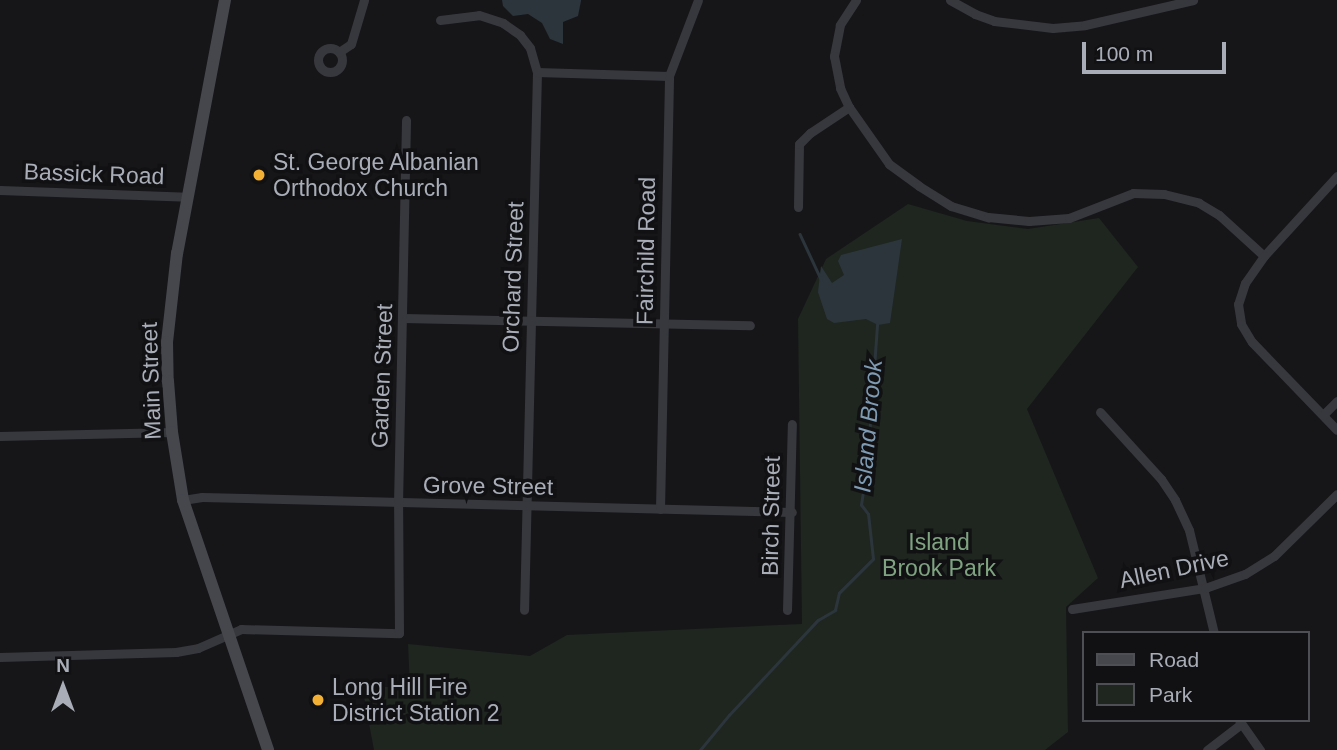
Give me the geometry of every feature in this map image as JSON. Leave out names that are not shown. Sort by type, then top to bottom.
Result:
[{"type":"main road","name":"Main Street","points":[[225,0],[187,197],[169,318],[172,432],[183,500],[226,633],[268,750]]},
{"type":"street","points":[[339,52],[351,44],[364,0]]},
{"type":"street","name":"Fairchild Road","points":[[660,509],[669,76],[698,0]]},
{"type":"street","points":[[856,0],[840,25],[834,56],[840,88],[849,107],[889,164],[951,206],[988,217],[1056,219],[1069,218],[1133,193],[1164,194],[1199,203],[1219,215],[1264,256]]},
{"type":"street","points":[[950,0],[975,14],[995,20],[1053,28],[1085,25],[1193,0]]},
{"type":"street","name":"Orchard Street","points":[[440,20],[480,15],[503,23],[520,35],[530,48],[537,72],[524,610]]},
{"type":"street","points":[[537,72],[669,76]]},
{"type":"street","points":[[798,207],[799,144],[810,133],[849,107]]},
{"type":"street","name":"Garden Street","points":[[226,633],[241,629],[399,633],[398,503],[406,120]]},
{"type":"street","points":[[1337,176],[1264,256],[1245,283],[1238,304],[1241,324],[1273,367],[1337,430]]},
{"type":"street","name":"Bassick Road","points":[[0,190],[187,197]]},
{"type":"street","points":[[403,318],[750,325]]},
{"type":"street","points":[[1323,415],[1337,401]]},
{"type":"street","points":[[1100,412],[1161,479],[1175,500],[1189,530],[1214,631]]},
{"type":"street","name":"Birch Street","points":[[788,610],[792,424]]},
{"type":"street","points":[[0,436],[172,432]]},
{"type":"street","name":"Allen Drive","points":[[1072,609],[1205,588],[1245,574],[1274,556],[1337,494]]},
{"type":"street","name":"Grove Street","points":[[183,500],[202,497],[792,512]]},
{"type":"street","points":[[0,657],[176,652],[198,648],[226,633]]},
{"type":"street","points":[[1207,750],[1240,722],[1259,750]]},
{"type":"green space","name":"Island Brook Park","points":[[908,204],[967,221],[1028,229],[1099,218],[1138,267],[1027,409],[1098,578],[1066,607],[1068,732],[1045,750],[374,750],[362,686],[410,688],[408,644],[530,656],[567,635],[802,624],[798,319],[826,259]]},
{"type":"shaded area","points":[[502,0],[581,1],[578,16],[563,22],[563,44],[550,39],[542,23],[528,14],[513,16],[503,6]]},
{"type":"shaded area","points":[[902,239],[890,323],[878,325],[866,319],[834,323],[827,319],[818,292],[821,266],[832,283],[844,275],[838,261],[841,255]]},
{"type":"waterway","name":"Island Brook","points":[[800,234],[821,279]]},
{"type":"waterway","name":"Island Brook","points":[[700,750],[818,620],[835,610],[839,593],[873,559],[868,514],[861,505],[867,465],[877,324]]},
{"type":"place","name":"St. George Albanian Orthodox Church","points":[[259,175]]},
{"type":"place","name":"Long Hill Fire District Station 2","points":[[318,700]]}]
